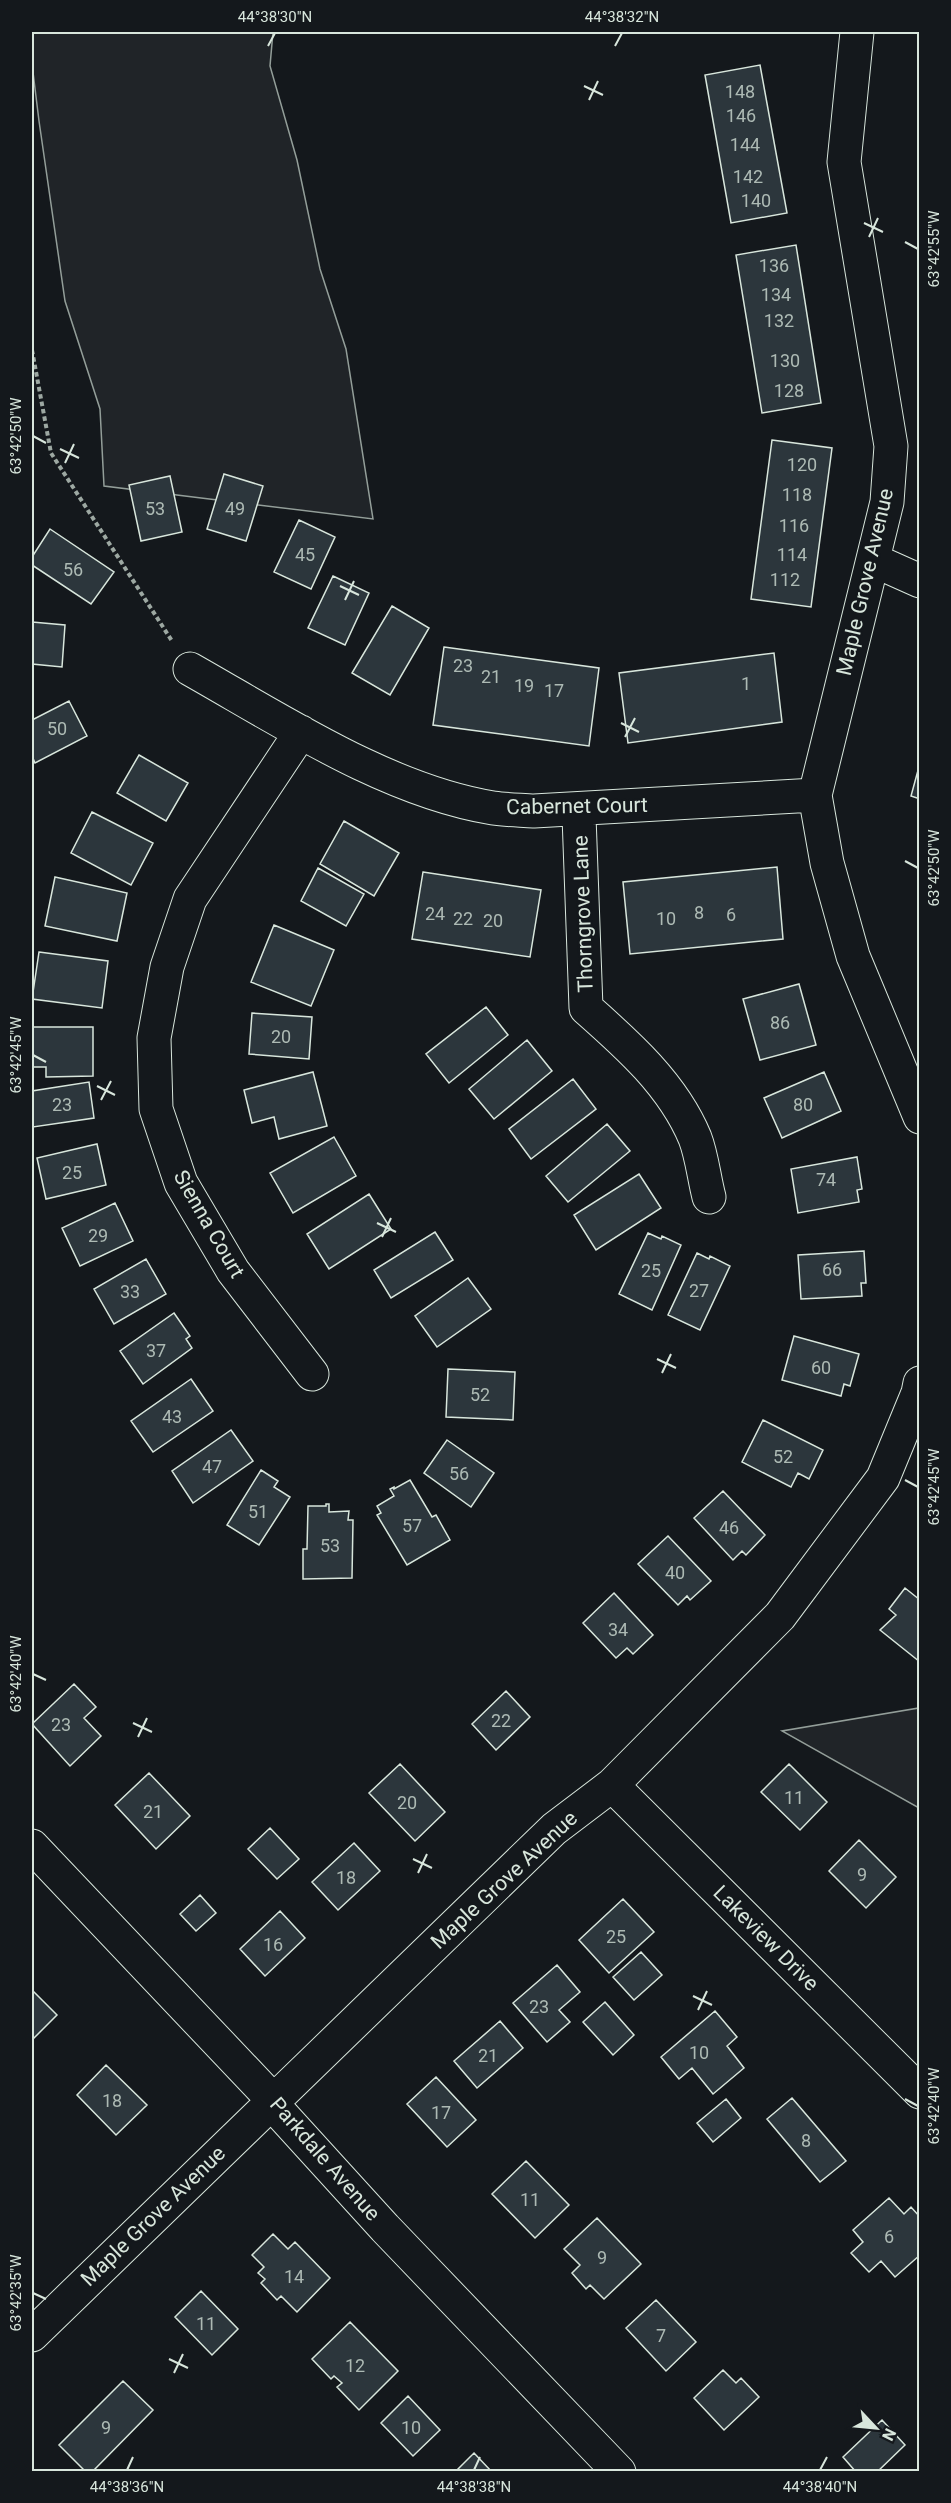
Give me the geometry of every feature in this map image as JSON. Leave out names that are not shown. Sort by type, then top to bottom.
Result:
[{"type":"street","name":"Maple Grove Avenue","points":[[857,32],[844,162],[891,446],[887,502],[815,795],[827,863],[853,956],[920,1117]]},
{"type":"street","points":[[873,560],[920,581]]},
{"type":"street","name":"Cabernet Court","points":[[190,669],[334,752],[431,792],[493,808],[534,811],[815,795]]},
{"type":"street","name":"Sienna Court","points":[[301,732],[190,899],[167,967],[154,1038],[154,1050],[156,1109],[181,1183],[233,1271],[312,1374]]},
{"type":"street","name":"Thorngrove Lane","points":[[588,808],[579,816],[585,1008],[623,1040],[668,1089],[695,1139],[709,1197]]},
{"type":"street","name":"Maple Grove Avenue","points":[[32,2335],[554,1829],[612,1785],[780,1616],[883,1478],[920,1383]]},
{"type":"street","name":"Lakeview Drive","points":[[612,1785],[920,2092]]},
{"type":"street","name":"Parkdale Avenue","points":[[32,1846],[272,2100],[274,2106],[385,2228],[619,2472]]},
{"type":"path","points":[[32,350],[51,453],[136,590],[190,669]]},
{"type":"shaded area","points":[[32,32],[273,32],[270,66],[297,160],[320,269],[346,349],[373,519],[104,486],[100,409],[65,301],[32,64]]},
{"type":"shaded area","points":[[919,1708],[919,1808],[782,1731]]},
{"type":"building","points":[[760,65],[787,213],[731,223],[705,75]]},
{"type":"building","points":[[796,245],[821,403],[762,413],[736,255]]},
{"type":"building","points":[[772,440],[832,448],[811,607],[751,599]]},
{"type":"building","points":[[224,474],[263,486],[246,541],[207,529]]},
{"type":"building","points":[[170,476],[182,532],[141,541],[129,485]]},
{"type":"building","points":[[299,520],[335,537],[311,589],[274,572]]},
{"type":"building","points":[[50,529],[114,572],[91,604],[32,565],[32,557]]},
{"type":"building","points":[[333,576],[369,593],[345,645],[308,628]]},
{"type":"building","points":[[392,606],[429,628],[390,695],[352,673]]},
{"type":"building","points":[[32,622],[65,625],[62,667],[32,664]]},
{"type":"building","points":[[444,647],[599,668],[589,746],[433,725]]},
{"type":"building","points":[[774,653],[782,722],[628,743],[619,673]]},
{"type":"building","points":[[69,701],[87,736],[35,763],[32,756],[32,720]]},
{"type":"building","points":[[139,755],[188,783],[166,821],[117,793]]},
{"type":"building","points":[[920,763],[920,799],[911,796]]},
{"type":"building","points":[[92,812],[153,843],[131,885],[71,853]]},
{"type":"building","points":[[344,821],[399,853],[374,896],[320,864]]},
{"type":"building","points":[[777,867],[783,939],[630,954],[623,882]]},
{"type":"building","points":[[318,868],[364,894],[346,926],[301,901]]},
{"type":"building","points":[[423,872],[541,890],[530,957],[412,939]]},
{"type":"building","points":[[55,877],[127,893],[117,941],[45,926]]},
{"type":"building","points":[[274,925],[334,950],[311,1006],[251,982]]},
{"type":"building","points":[[39,952],[108,961],[102,1008],[32,999]]},
{"type":"building","points":[[799,984],[816,1045],[760,1060],[743,999]]},
{"type":"building","points":[[486,1007],[508,1035],[449,1083],[426,1054]]},
{"type":"building","points":[[252,1013],[312,1017],[309,1059],[249,1054]]},
{"type":"building","points":[[32,1027],[93,1027],[93,1076],[46,1077],[46,1067],[32,1067]]},
{"type":"building","points":[[527,1040],[552,1071],[494,1119],[469,1089]]},
{"type":"building","points":[[313,1072],[327,1126],[279,1139],[274,1117],[252,1123],[244,1090]]},
{"type":"building","points":[[824,1072],[841,1111],[782,1138],[764,1098]]},
{"type":"building","points":[[573,1079],[596,1109],[531,1159],[509,1129]]},
{"type":"building","points":[[89,1082],[94,1118],[33,1127],[32,1091]]},
{"type":"building","points":[[607,1124],[630,1151],[568,1202],[546,1176]]},
{"type":"building","points":[[334,1137],[356,1176],[293,1213],[270,1173]]},
{"type":"building","points":[[97,1144],[106,1185],[46,1199],[37,1158]]},
{"type":"building","points":[[857,1157],[862,1189],[857,1190],[859,1202],[798,1213],[791,1169]]},
{"type":"building","points":[[639,1174],[661,1208],[596,1250],[574,1215]]},
{"type":"building","points":[[369,1194],[391,1229],[329,1269],[307,1234]]},
{"type":"building","points":[[115,1203],[133,1241],[80,1266],[62,1228]]},
{"type":"building","points":[[435,1232],[453,1260],[391,1298],[374,1270]]},
{"type":"building","points":[[648,1233],[661,1239],[662,1236],[681,1245],[652,1310],[619,1294]]},
{"type":"building","points":[[864,1251],[866,1283],[861,1283],[862,1296],[801,1299],[798,1255]]},
{"type":"building","points":[[697,1253],[709,1259],[710,1256],[730,1266],[700,1330],[668,1315]]},
{"type":"building","points":[[146,1259],[166,1294],[114,1324],[94,1289]]},
{"type":"building","points":[[468,1278],[491,1309],[437,1347],[415,1316]]},
{"type":"building","points":[[174,1313],[190,1336],[186,1339],[192,1348],[143,1384],[120,1351]]},
{"type":"building","points":[[794,1336],[859,1354],[850,1386],[844,1384],[841,1396],[782,1380]]},
{"type":"building","points":[[448,1369],[515,1372],[513,1420],[446,1417]]},
{"type":"building","points":[[191,1379],[213,1411],[153,1452],[131,1421]]},
{"type":"building","points":[[763,1420],[823,1450],[809,1479],[798,1473],[791,1487],[742,1462]]},
{"type":"building","points":[[231,1430],[253,1461],[193,1503],[172,1471]]},
{"type":"building","points":[[447,1440],[494,1473],[471,1507],[424,1473]]},
{"type":"building","points":[[261,1470],[278,1481],[274,1487],[290,1497],[259,1545],[227,1525]]},
{"type":"building","points":[[410,1480],[432,1517],[436,1515],[450,1540],[407,1565],[377,1515],[381,1513],[377,1506],[394,1496],[390,1489]]},
{"type":"building","points":[[723,1491],[765,1535],[746,1555],[742,1551],[733,1560],[694,1518]]},
{"type":"building","points":[[329,1504],[329,1512],[349,1511],[348,1520],[353,1520],[352,1578],[303,1579],[303,1549],[307,1549],[308,1506],[326,1506]]},
{"type":"building","points":[[668,1536],[711,1581],[690,1600],[687,1596],[678,1605],[638,1564]]},
{"type":"building","points":[[905,1588],[920,1600],[920,1662],[880,1630],[896,1615],[889,1609]]},
{"type":"building","points":[[614,1593],[653,1635],[633,1654],[627,1648],[616,1658],[583,1623]]},
{"type":"building","points":[[74,1684],[96,1707],[84,1718],[101,1736],[70,1766],[32,1724]]},
{"type":"building","points":[[506,1691],[530,1717],[496,1750],[472,1724]]},
{"type":"building","points":[[400,1764],[445,1812],[415,1841],[369,1793]]},
{"type":"building","points":[[789,1764],[827,1802],[800,1830],[761,1792]]},
{"type":"building","points":[[149,1773],[190,1816],[156,1849],[115,1805]]},
{"type":"building","points":[[270,1828],[299,1859],[277,1879],[248,1849]]},
{"type":"building","points":[[859,1840],[896,1877],[866,1908],[829,1871]]},
{"type":"building","points":[[354,1843],[380,1871],[338,1910],[312,1882]]},
{"type":"building","points":[[200,1895],[216,1913],[196,1931],[180,1914]]},
{"type":"building","points":[[623,1899],[654,1932],[609,1973],[579,1940]]},
{"type":"building","points":[[280,1911],[305,1938],[265,1976],[240,1949]]},
{"type":"building","points":[[641,1952],[662,1975],[634,2000],[613,1977]]},
{"type":"building","points":[[557,1965],[580,1992],[559,2010],[570,2022],[547,2042],[513,2003]]},
{"type":"building","points":[[32,1990],[57,2015],[32,2040]]},
{"type":"building","points":[[605,2002],[634,2035],[613,2055],[583,2022]]},
{"type":"building","points":[[715,2011],[737,2037],[727,2046],[744,2068],[713,2094],[692,2068],[679,2079],[661,2057]]},
{"type":"building","points":[[500,2021],[523,2048],[477,2088],[454,2061]]},
{"type":"building","points":[[106,2065],[147,2105],[116,2135],[77,2095]]},
{"type":"building","points":[[436,2077],[476,2120],[447,2147],[407,2104]]},
{"type":"building","points":[[792,2098],[846,2161],[820,2182],[767,2119]]},
{"type":"building","points":[[726,2099],[741,2118],[713,2142],[697,2123]]},
{"type":"building","points":[[526,2161],[569,2205],[535,2238],[492,2194]]},
{"type":"building","points":[[889,2198],[904,2214],[911,2207],[920,2217],[920,2255],[895,2277],[881,2261],[869,2272],[851,2253],[863,2242],[853,2230]]},
{"type":"building","points":[[597,2218],[641,2264],[604,2299],[590,2285],[586,2289],[572,2273],[580,2265],[564,2249]]},
{"type":"building","points":[[273,2234],[288,2249],[295,2242],[330,2278],[297,2312],[281,2296],[277,2300],[261,2283],[265,2279],[258,2273],[264,2267],[252,2255]]},
{"type":"building","points":[[201,2291],[238,2329],[212,2355],[175,2317]]},
{"type":"building","points":[[656,2300],[696,2342],[666,2371],[626,2328]]},
{"type":"building","points":[[350,2322],[398,2371],[359,2410],[337,2387],[342,2383],[334,2376],[331,2379],[312,2359]]},
{"type":"building","points":[[723,2370],[736,2383],[741,2378],[759,2397],[724,2430],[694,2398]]},
{"type":"building","points":[[123,2381],[153,2410],[92,2472],[86,2472],[59,2445]]},
{"type":"building","points":[[408,2396],[440,2430],[413,2456],[381,2423]]},
{"type":"building","points":[[882,2420],[905,2445],[877,2472],[856,2472],[843,2457]]},
{"type":"building","points":[[474,2453],[492,2472],[455,2472]]}]
